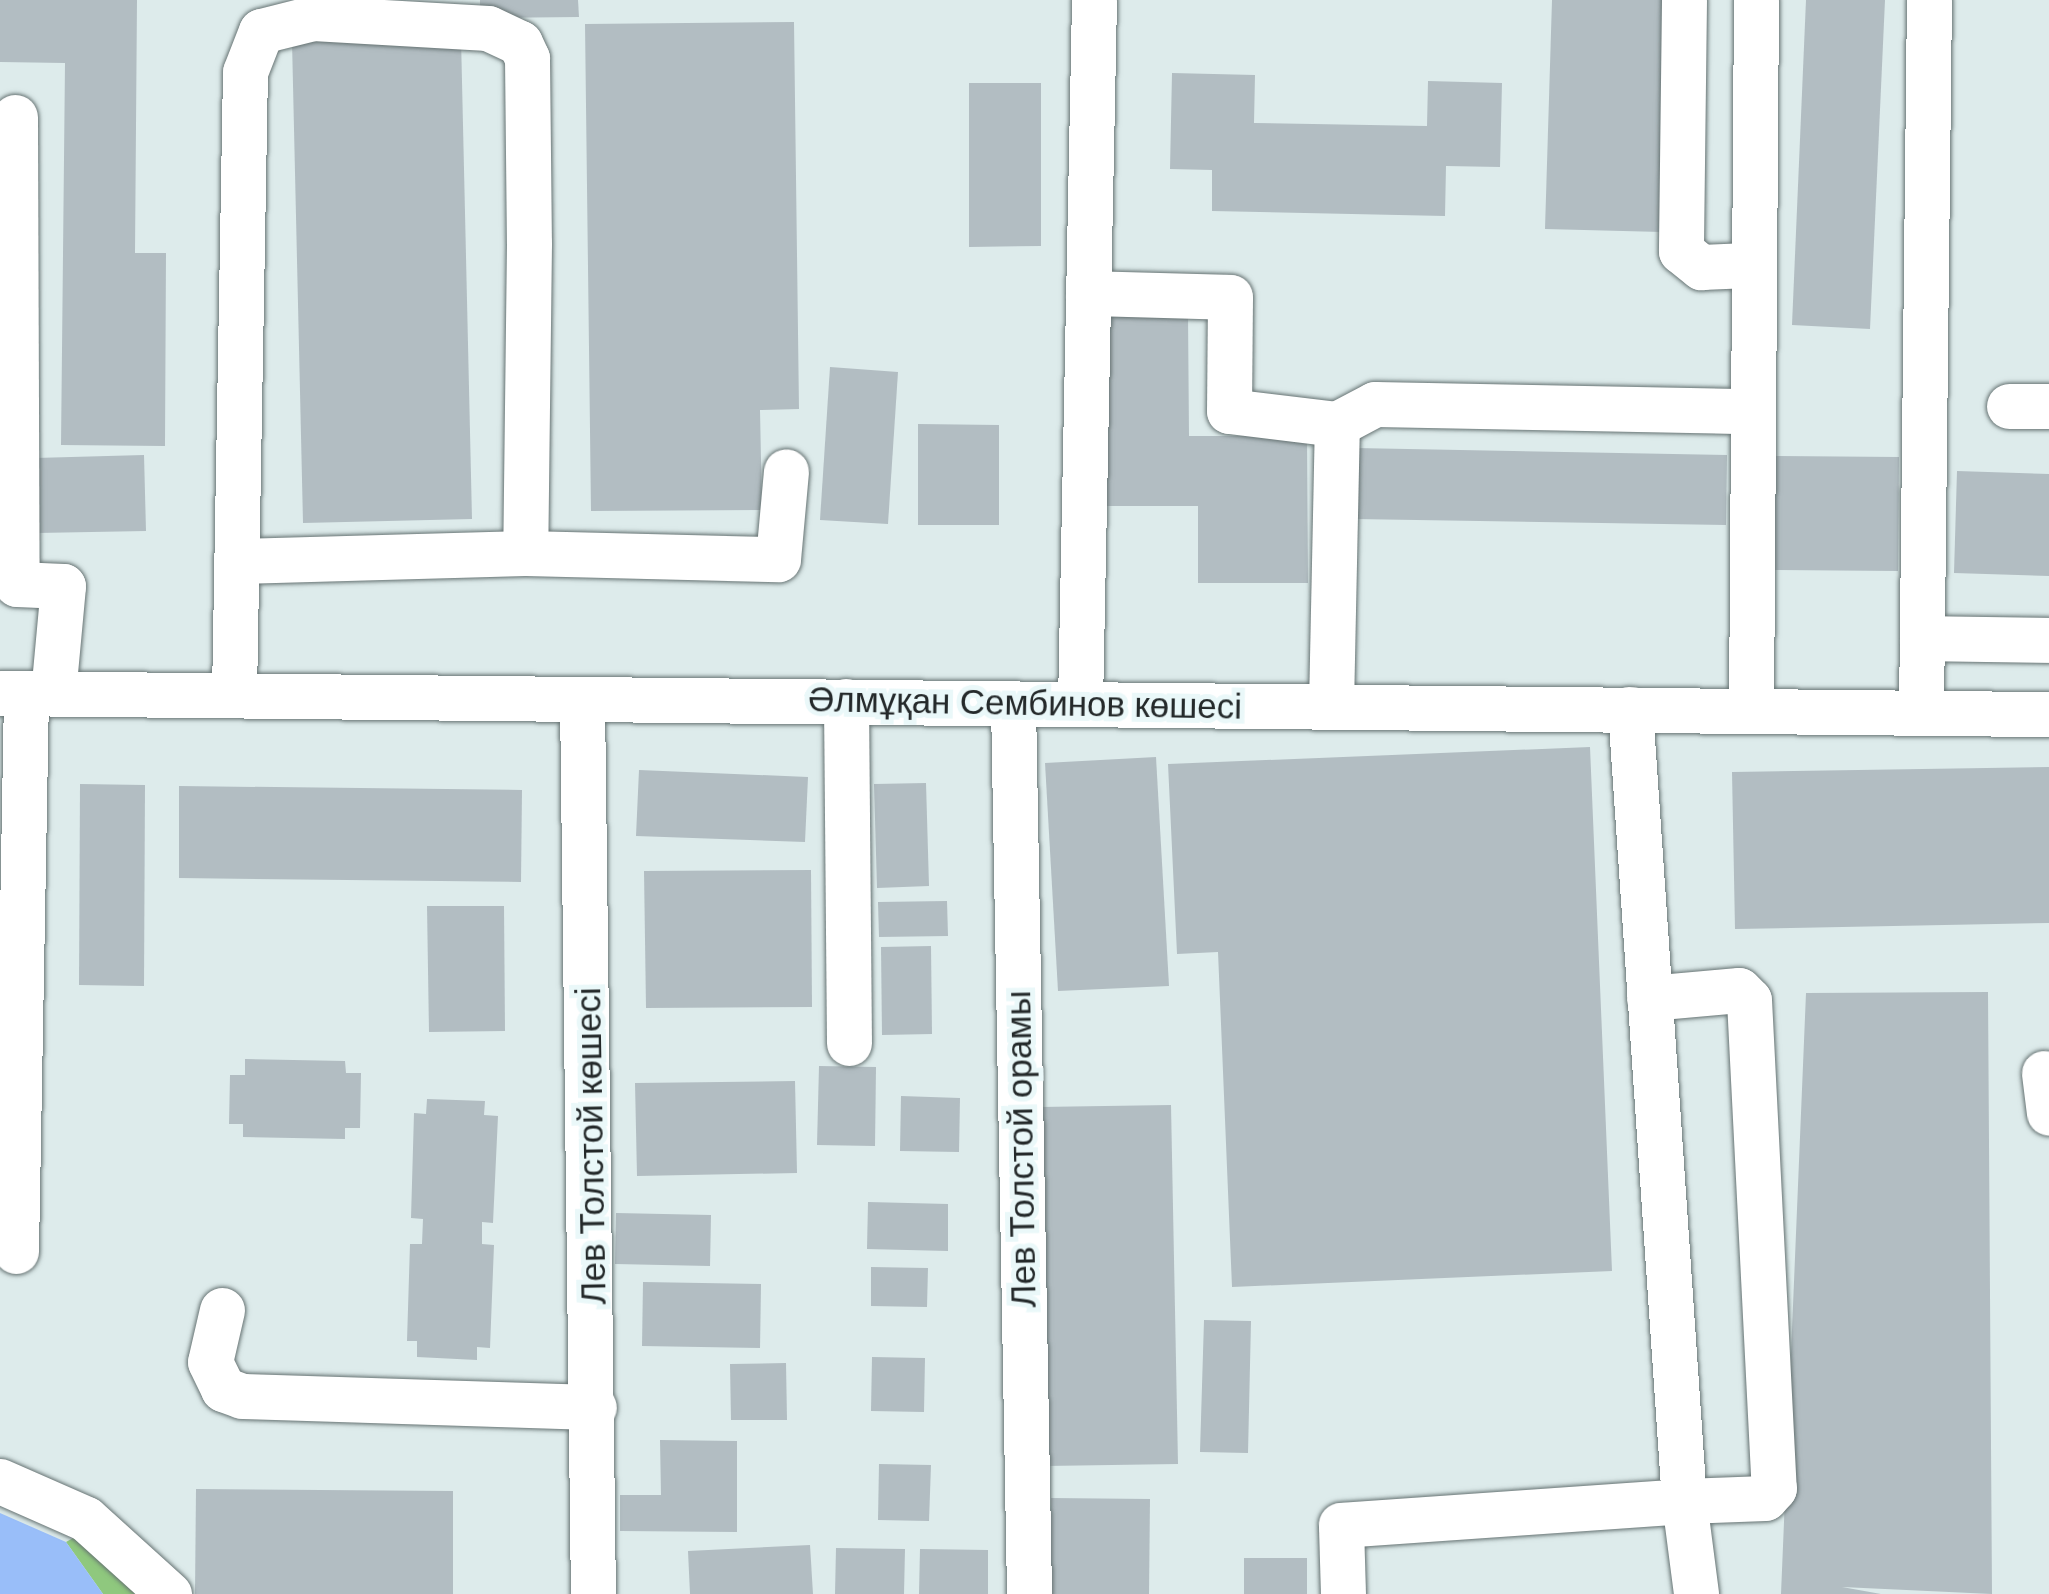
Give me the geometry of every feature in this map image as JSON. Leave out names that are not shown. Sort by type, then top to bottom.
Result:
[{"type":"street","points":[[1080,704],[1094,0]]},
{"type":"street","points":[[1684,0],[1681,251],[1701,267],[1748,265]]},
{"type":"street","points":[[1751,710],[1748,265],[1756,0]]},
{"type":"street","points":[[1921,712],[1929,0]]},
{"type":"street","points":[[234,695],[245,72],[261,30],[312,18],[488,28],[520,42],[527,58],[525,552]]},
{"type":"street","points":[[15,117],[17,584],[62,586],[26,693],[16,1251]]},
{"type":"street","points":[[1088,293],[1230,296],[1229,412],[1337,424],[1375,404],[1749,410]]},
{"type":"street","points":[[1331,706],[1337,424]]},
{"type":"street","points":[[239,561],[525,552],[778,559],[786,471]]},
{"type":"street","points":[[1922,638],[2049,640]]},
{"type":"street","name":"Әлмұқан Сембинов көшесі","points":[[26,693],[2049,714]]},
{"type":"street","name":"Лев Толстой көшесі","points":[[582,698],[594,1407],[593,1594]]},
{"type":"street","points":[[846,701],[849,1043]]},
{"type":"street","name":"Лев Толстой орамы","points":[[1013,703],[1029,1594]]},
{"type":"street","points":[[1630,709],[1684,1501],[1696,1594]]},
{"type":"street","points":[[1343,1594],[1341,1524],[1765,1498],[1774,1488],[1749,1000],[1739,990],[1649,998]]},
{"type":"street","points":[[222,1310],[210,1362],[223,1390],[242,1396],[594,1407]]},
{"type":"street","points":[[0,1481],[86,1519],[170,1594]]},
{"type":"green space","points":[[91,1528],[157,1594],[103,1594],[66,1542]]},
{"type":"water","points":[[0,1513],[66,1542],[103,1594],[0,1594]]},
{"type":"building","points":[[0,0],[137,0],[135,253],[166,253],[165,446],[61,445],[65,63],[0,62]]},
{"type":"building","points":[[480,0],[578,0],[579,17],[480,18]]},
{"type":"building","points":[[1552,0],[1669,0],[1662,232],[1545,229]]},
{"type":"building","points":[[1806,0],[1885,0],[1870,329],[1792,325]]},
{"type":"building","points":[[794,22],[799,409],[760,410],[762,510],[591,511],[585,24]]},
{"type":"building","points":[[461,38],[472,519],[303,523],[292,41]]},
{"type":"building","points":[[1172,73],[1255,75],[1254,123],[1427,126],[1428,81],[1502,83],[1500,167],[1446,166],[1445,216],[1212,211],[1212,170],[1170,169]]},
{"type":"building","points":[[969,83],[1041,83],[1041,246],[969,247]]},
{"type":"building","points":[[1102,314],[1188,314],[1189,436],[1307,436],[1308,583],[1198,583],[1198,506],[1103,506]]},
{"type":"building","points":[[830,367],[898,372],[888,524],[820,520]]},
{"type":"building","points":[[918,424],[999,425],[999,525],[918,525]]},
{"type":"building","points":[[1355,448],[1727,455],[1726,525],[1354,519]]},
{"type":"building","points":[[144,455],[146,531],[37,533],[35,458]]},
{"type":"building","points":[[1768,456],[1899,457],[1898,571],[1767,570]]},
{"type":"building","points":[[1957,471],[2049,474],[2049,576],[1954,573]]},
{"type":"building","points":[[1590,747],[1612,1271],[1232,1287],[1218,952],[1177,954],[1168,764]]},
{"type":"building","points":[[1156,757],[1169,986],[1058,991],[1045,763]]},
{"type":"building","points":[[2049,767],[2049,923],[1735,929],[1732,772]]},
{"type":"building","points":[[639,770],[808,777],[805,842],[636,836]]},
{"type":"building","points":[[926,783],[929,886],[877,888],[874,784]]},
{"type":"building","points":[[80,784],[145,785],[144,986],[79,985]]},
{"type":"building","points":[[179,786],[522,790],[521,882],[179,878]]},
{"type":"building","points":[[811,870],[812,1007],[646,1008],[644,871]]},
{"type":"building","points":[[947,901],[948,936],[879,937],[878,902]]},
{"type":"building","points":[[427,906],[504,906],[505,1031],[429,1032]]},
{"type":"building","points":[[931,946],[932,1034],[882,1035],[881,947]]},
{"type":"building","points":[[1988,992],[1992,1594],[1842,1587],[1881,1594],[1781,1594],[1806,993]]},
{"type":"building","points":[[245,1059],[345,1061],[346,1073],[361,1073],[360,1128],[345,1128],[345,1139],[243,1137],[243,1124],[229,1124],[230,1075],[245,1075]]},
{"type":"building","points":[[819,1066],[876,1067],[875,1146],[817,1145]]},
{"type":"building","points":[[795,1081],[797,1173],[637,1176],[635,1083]]},
{"type":"building","points":[[901,1096],[960,1098],[959,1152],[900,1151]]},
{"type":"building","points":[[427,1099],[485,1101],[484,1115],[498,1116],[493,1223],[482,1222],[482,1244],[494,1245],[490,1348],[477,1347],[477,1360],[417,1357],[417,1341],[407,1341],[410,1244],[422,1244],[423,1219],[411,1218],[414,1113],[426,1114]]},
{"type":"building","points":[[1171,1105],[1178,1464],[1045,1466],[1039,1107]]},
{"type":"building","points":[[868,1202],[948,1204],[948,1251],[867,1249]]},
{"type":"building","points":[[616,1213],[711,1215],[710,1266],[615,1264]]},
{"type":"building","points":[[871,1267],[928,1268],[927,1307],[871,1306]]},
{"type":"building","points":[[643,1282],[761,1284],[760,1348],[642,1346]]},
{"type":"building","points":[[1204,1320],[1251,1321],[1248,1453],[1200,1452]]},
{"type":"building","points":[[872,1357],[925,1358],[924,1412],[871,1411]]},
{"type":"building","points":[[786,1363],[787,1420],[731,1420],[730,1364]]},
{"type":"building","points":[[660,1440],[737,1441],[737,1532],[620,1531],[620,1495],[661,1495]]},
{"type":"building","points":[[879,1464],[931,1465],[929,1521],[878,1520]]},
{"type":"building","points":[[196,1489],[453,1491],[453,1594],[195,1594]]},
{"type":"building","points":[[1051,1498],[1150,1499],[1149,1594],[1050,1594]]},
{"type":"building","points":[[810,1545],[813,1594],[690,1594],[688,1551]]},
{"type":"building","points":[[836,1548],[905,1549],[904,1594],[835,1594]]},
{"type":"building","points":[[920,1549],[988,1550],[988,1594],[919,1594]]},
{"type":"building","points":[[1244,1558],[1307,1558],[1307,1594],[1244,1594]]}]
